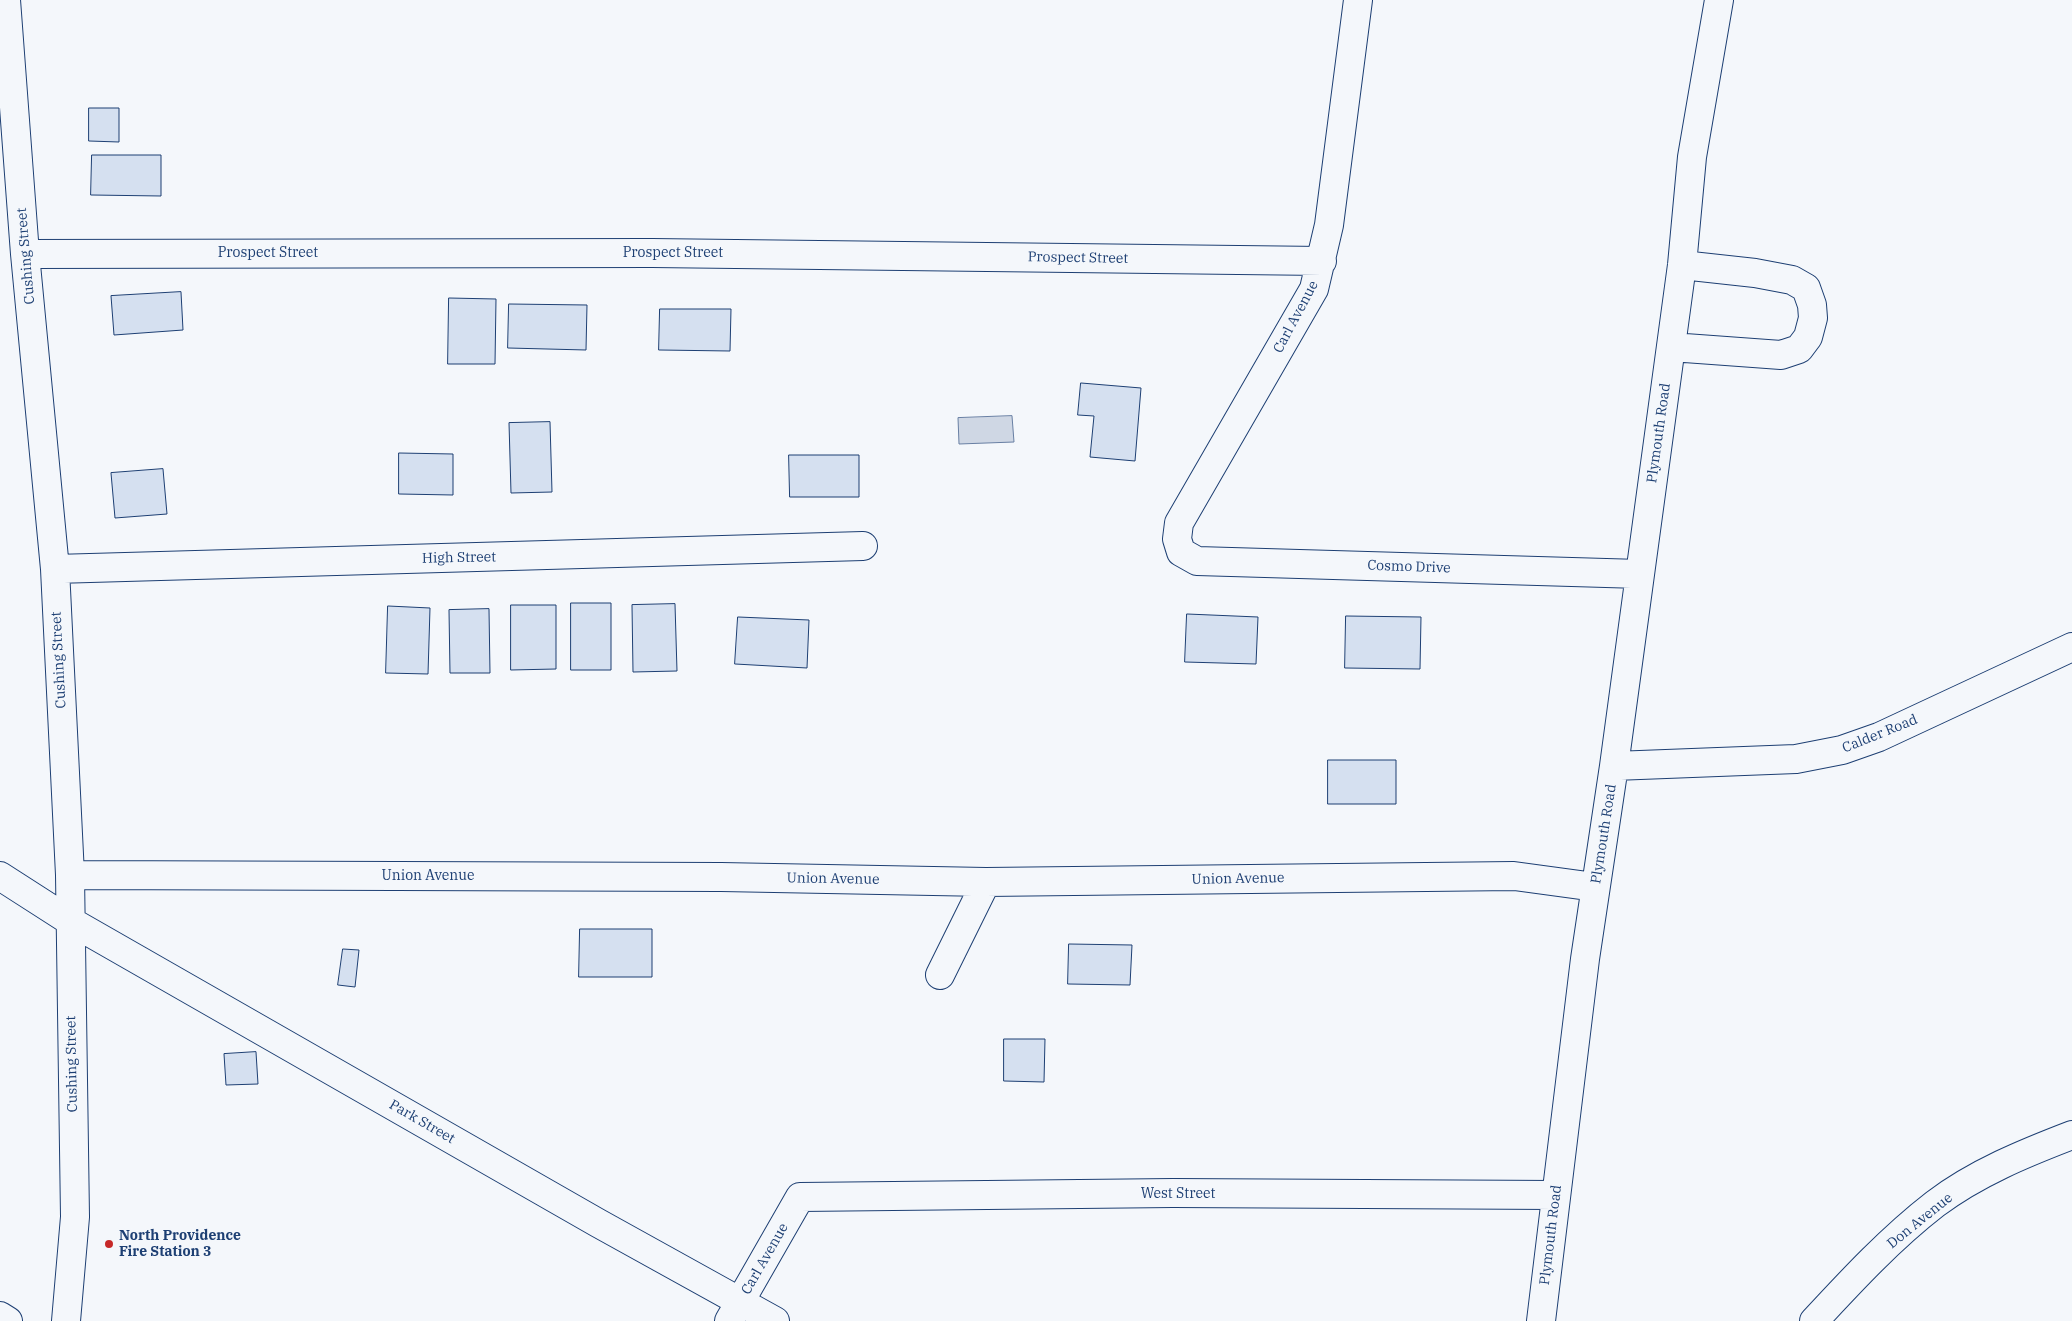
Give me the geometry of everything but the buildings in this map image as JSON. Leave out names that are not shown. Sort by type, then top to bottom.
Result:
[{"type":"street","name":"Cushing Street","points":[[6,0],[25,254],[55,569],[70,875],[75,1217],[66,1321]]},
{"type":"street","name":"Carl Avenue","points":[[1181,552],[1177,538],[1179,523],[1314,290],[1329,225],[1358,0]]},
{"type":"street","name":"Plymouth Road","points":[[1541,1321],[1555,1195],[1596,887],[1682,265],[1692,158],[1719,0]]},
{"type":"street","name":"Prospect Street","points":[[25,254],[652,253],[1322,261]]},
{"type":"street","points":[[1671,348],[1781,354],[1799,349],[1808,337],[1813,318],[1812,305],[1806,288],[1792,280],[1755,273],[1682,265]]},
{"type":"street","name":"High Street","points":[[55,569],[863,546]]},
{"type":"street","name":"Cosmo Drive","points":[[1181,552],[1197,561],[1640,574]]},
{"type":"street","name":"Calder Road","points":[[1614,766],[1796,759],[1842,750],[1879,737],[2072,646]]},
{"type":"street","name":"Union Avenue","points":[[70,875],[721,877],[986,882],[1514,876],[1596,887]]},
{"type":"street","name":"Park Street","points":[[0,876],[70,921],[598,1223],[735,1311],[775,1321]]},
{"type":"street","points":[[940,975],[986,882]]},
{"type":"street","name":"Don Avenue","points":[[1814,1321],[1894,1240],[1936,1203],[2002,1164],[2027,1152],[2072,1135]]},
{"type":"street","name":"West Street","points":[[800,1197],[1173,1193],[1555,1195]]},
{"type":"street","name":"Carl Avenue","points":[[735,1311],[800,1197]]},
{"type":"street","points":[[0,1316],[8,1321]]},
{"type":"shaded area","points":[[1012,416],[1014,442],[959,444],[958,418]]},
{"type":"place","name":"North Providence Fire Station 3","points":[[109,1244]]}]
